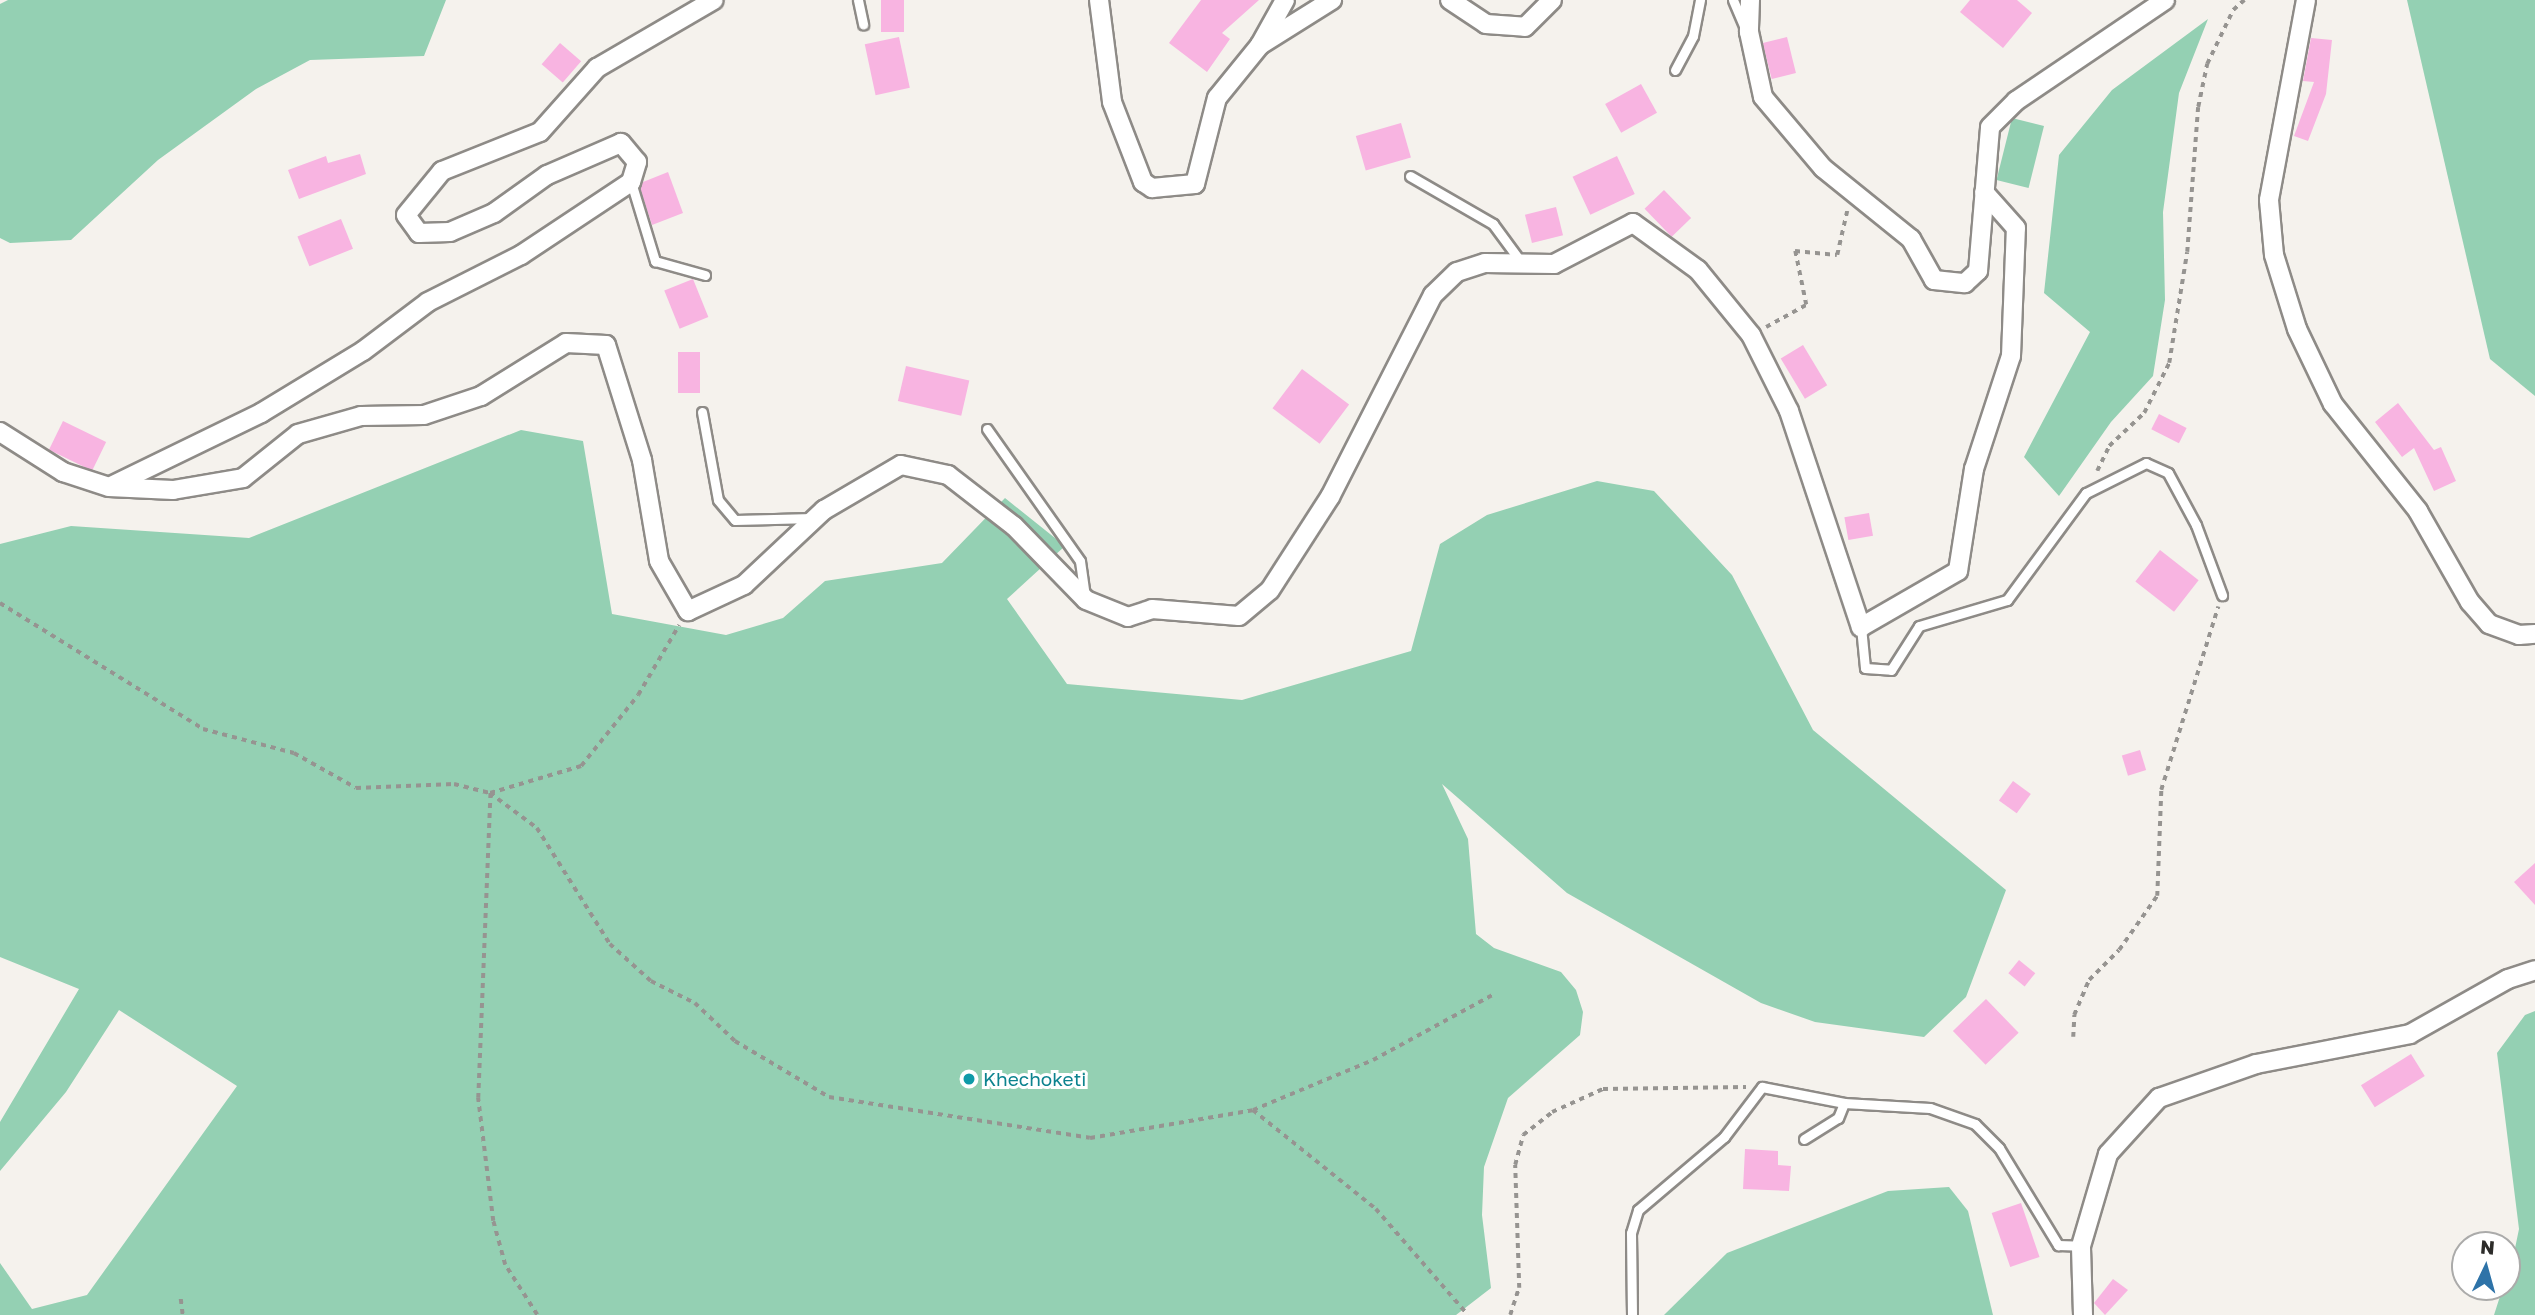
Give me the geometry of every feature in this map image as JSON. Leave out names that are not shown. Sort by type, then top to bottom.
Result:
[{"type":"street","points":[[109,488],[261,413],[363,352],[428,302],[521,255],[631,183],[637,162],[621,142],[547,175],[494,213],[450,232],[419,233],[406,215],[442,171],[540,132],[597,68],[713,0]]},
{"type":"street","points":[[1099,0],[1112,102],[1143,182],[1152,188],[1195,184],[1217,98],[1260,45],[1286,0]]},
{"type":"street","points":[[1260,45],[1332,0]]},
{"type":"street","points":[[1450,0],[1486,24],[1525,27],[1552,0]]},
{"type":"street","points":[[1750,0],[1749,32],[1763,97],[1822,167],[1911,239],[1934,280],[1965,283],[1978,271],[1990,127],[2016,101],[2165,0]]},
{"type":"street","points":[[2306,0],[2269,200],[2274,255],[2297,329],[2333,404],[2418,511],[2470,602],[2489,624],[2519,635],[2535,634]]},
{"type":"street","points":[[0,432],[63,472],[109,488],[173,490],[243,478],[298,433],[361,416],[424,415],[481,396],[566,343],[606,345],[642,460],[659,561],[688,611],[744,586],[815,518],[901,465],[948,475],[1014,526],[1086,600],[1128,617],[1152,609],[1239,616],[1270,590],[1330,497],[1433,295],[1457,272],[1485,263],[1554,264],[1633,223],[1698,270],[1751,335],[1789,411],[1861,627],[1958,572],[1973,469],[2011,356],[2016,228],[1984,192]]},
{"type":"street","points":[[2083,1315],[2081,1246],[2108,1154],[2159,1098],[2256,1064],[2410,1034],[2508,979],[2535,970]]},
{"type":"lane","points":[[858,0],[863,24]]},
{"type":"lane","points":[[1675,70],[1693,36],[1700,0]]},
{"type":"lane","points":[[1733,0],[1749,32]]},
{"type":"lane","points":[[1410,176],[1493,224],[1522,264]]},
{"type":"lane","points":[[631,183],[655,261],[705,275]]},
{"type":"lane","points":[[702,412],[718,500],[735,520],[815,518]]},
{"type":"lane","points":[[987,429],[1080,561],[1086,600]]},
{"type":"lane","points":[[1861,627],[1865,667],[1891,670],[1919,626],[2007,600],[2086,493],[2146,463],[2168,473],[2196,524],[2222,595]]},
{"type":"lane","points":[[1632,1315],[1631,1233],[1639,1210],[1724,1137],[1762,1087],[1844,1103],[1930,1108],[1975,1124],[1999,1148],[2058,1245],[2081,1246]]},
{"type":"lane","points":[[1804,1139],[1838,1118],[1844,1103]]},
{"type":"path","points":[[2086,493],[2109,446],[2144,413],[2169,363],[2187,252],[2198,107],[2207,64],[2233,10],[2244,0]]},
{"type":"path","points":[[1751,335],[1806,306],[1795,251],[1837,255],[1852,189]]},
{"type":"path","points":[[2073,1037],[2074,1015],[2089,980],[2119,950],[2157,896],[2161,790],[2222,595]]},
{"type":"path","points":[[0,603],[203,729],[294,753],[356,788],[454,784],[490,793],[537,828],[610,944],[651,981],[695,1003],[736,1041],[829,1097],[1090,1138],[1253,1110],[1373,1060],[1494,994]]},
{"type":"path","points":[[490,793],[581,766],[638,695],[688,611]]},
{"type":"path","points":[[490,793],[478,1098],[493,1222],[505,1265],[537,1315]]},
{"type":"path","points":[[1510,1315],[1519,1288],[1515,1165],[1523,1135],[1552,1112],[1603,1089],[1762,1087]]},
{"type":"path","points":[[1253,1110],[1376,1209],[1468,1315]]},
{"type":"path","points":[[181,1299],[183,1315]]},
{"type":"green space","points":[[8,0],[446,0],[424,56],[310,60],[256,89],[158,160],[71,240],[10,243],[0,238],[0,4]]},
{"type":"green space","points":[[2407,0],[2535,0],[2535,396],[2490,359]]},
{"type":"green space","points":[[2208,19],[2179,93],[2163,212],[2165,300],[2153,376],[2111,422],[2059,496],[2024,457],[2090,332],[2044,293],[2059,155],[2112,90]]},
{"type":"green space","points":[[2012,118],[2044,126],[2029,188],[1997,180]]},
{"type":"green space","points":[[521,430],[583,441],[612,614],[726,635],[783,618],[825,581],[942,563],[1005,498],[1065,546],[1007,599],[1067,684],[1242,700],[1411,651],[1440,544],[1487,515],[1597,481],[1654,491],[1732,575],[1813,730],[2006,890],[1966,997],[1924,1037],[1815,1022],[1761,1003],[1567,893],[1442,784],[1468,839],[1476,934],[1494,948],[1561,972],[1576,990],[1583,1012],[1580,1035],[1508,1098],[1484,1167],[1482,1215],[1491,1288],[1456,1315],[0,1315],[0,1263],[32,1309],[87,1295],[237,1086],[119,1010],[66,1092],[0,1171],[0,1122],[79,989],[0,957],[0,544],[71,526],[249,538]]},
{"type":"green space","points":[[2535,1011],[2535,1315],[2494,1315],[2498,1301],[2521,1301],[2521,1231],[2519,1231],[2497,1053],[2525,1015]]},
{"type":"green space","points":[[1949,1187],[1968,1211],[1993,1315],[1664,1315],[1727,1253],[1888,1191]]},
{"type":"building","points":[[881,0],[904,0],[904,32],[881,32]]},
{"type":"building","points":[[1201,0],[1259,0],[1222,33],[1230,39],[1207,72],[1169,43]]},
{"type":"building","points":[[1970,0],[2017,0],[2032,13],[2003,48],[1960,12]]},
{"type":"building","points":[[899,37],[910,88],[876,95],[865,44]]},
{"type":"building","points":[[1787,37],[1796,73],[1772,79],[1763,43]]},
{"type":"building","points":[[2311,38],[2332,40],[2326,94],[2308,141],[2294,136],[2314,82],[2303,81]]},
{"type":"building","points":[[560,43],[581,61],[563,83],[542,64]]},
{"type":"building","points":[[1641,84],[1657,113],[1621,133],[1605,104]]},
{"type":"building","points":[[1401,123],[1411,158],[1366,171],[1356,136]]},
{"type":"building","points":[[360,154],[366,174],[299,199],[288,170],[326,156],[328,163]]},
{"type":"building","points":[[1617,156],[1635,194],[1590,215],[1573,177]]},
{"type":"building","points":[[668,172],[683,213],[652,225],[640,188],[643,182]]},
{"type":"building","points":[[1664,190],[1691,218],[1672,237],[1645,209]]},
{"type":"building","points":[[1556,207],[1563,235],[1532,243],[1525,215]]},
{"type":"building","points":[[341,219],[353,249],[309,266],[297,237]]},
{"type":"building","points":[[693,279],[708,317],[680,329],[664,291]]},
{"type":"building","points":[[1803,345],[1827,385],[1805,399],[1781,358]]},
{"type":"building","points":[[678,352],[700,352],[700,393],[678,393]]},
{"type":"building","points":[[906,366],[969,381],[961,416],[898,401]]},
{"type":"building","points":[[1302,369],[1349,405],[1320,444],[1273,408]]},
{"type":"building","points":[[2398,403],[2434,450],[2441,447],[2456,481],[2434,491],[2414,448],[2402,457],[2375,422]]},
{"type":"building","points":[[2159,414],[2187,428],[2179,443],[2151,429]]},
{"type":"building","points":[[63,421],[106,442],[92,471],[49,450]]},
{"type":"building","points":[[1869,513],[1873,536],[1848,540],[1844,517]]},
{"type":"building","points":[[2160,550],[2199,580],[2174,612],[2135,582]]},
{"type":"building","points":[[2140,750],[2146,770],[2128,776],[2122,756]]},
{"type":"building","points":[[2013,781],[2031,794],[2017,813],[1999,800]]},
{"type":"building","points":[[2535,863],[2535,905],[2514,882]]},
{"type":"building","points":[[2019,960],[2035,973],[2025,986],[2008,973]]},
{"type":"building","points":[[1986,999],[2019,1033],[1986,1065],[1953,1031]]},
{"type":"building","points":[[2411,1054],[2425,1076],[2375,1107],[2361,1085]]},
{"type":"building","points":[[1745,1149],[1778,1151],[1778,1165],[1791,1166],[1789,1191],[1743,1189]]},
{"type":"building","points":[[2021,1203],[2040,1257],[2010,1267],[1992,1213]]},
{"type":"building","points":[[2113,1279],[2128,1290],[2105,1315],[2094,1303]]},
{"type":"place","name":"Khechoketi","points":[[969,1079]]}]
